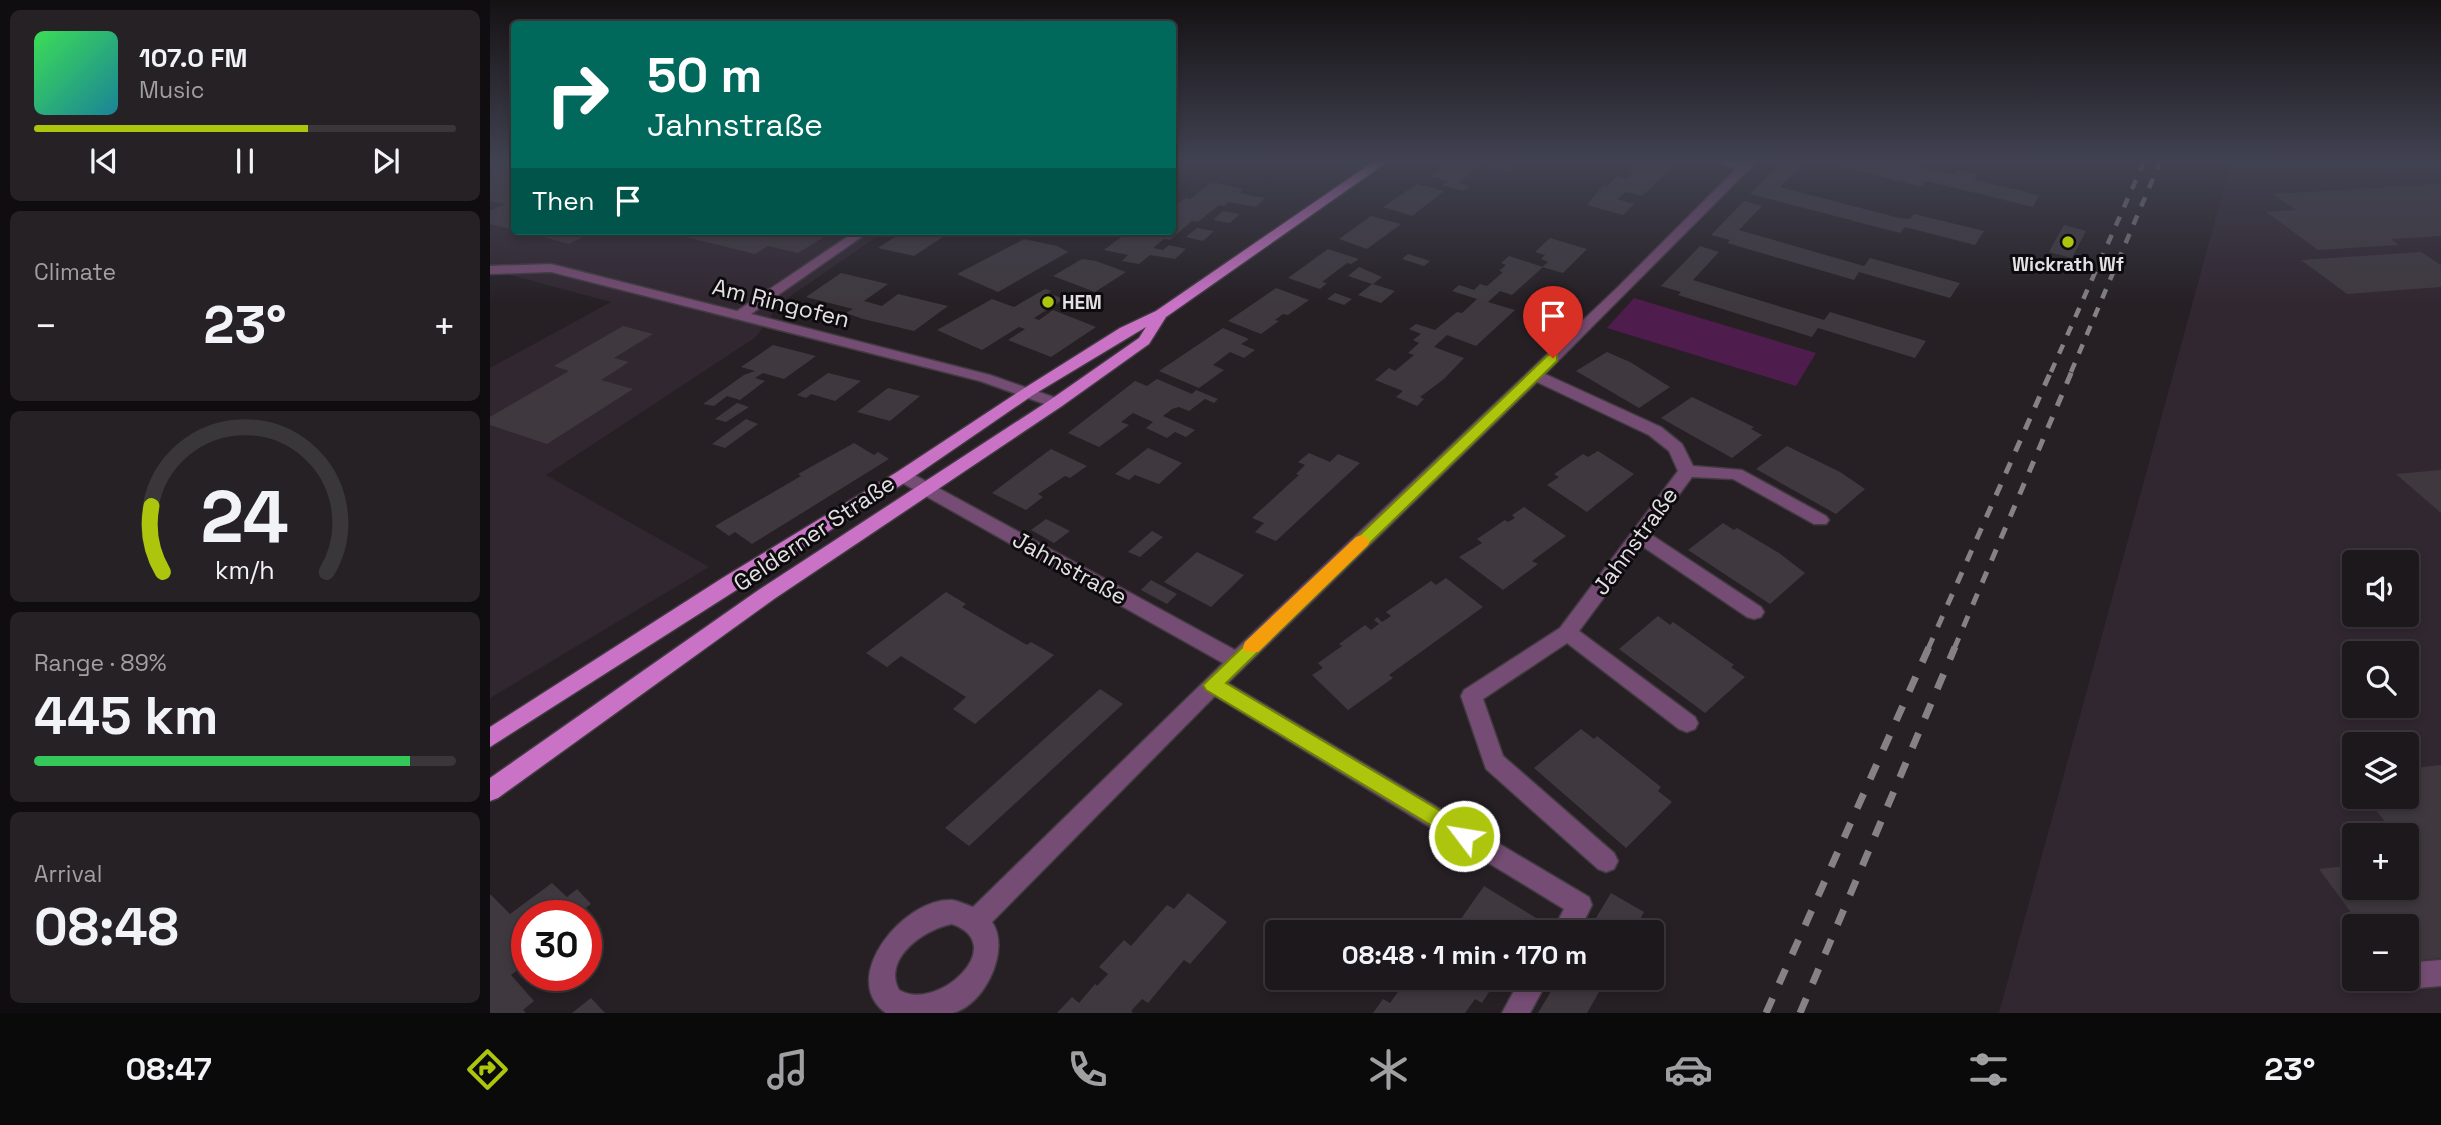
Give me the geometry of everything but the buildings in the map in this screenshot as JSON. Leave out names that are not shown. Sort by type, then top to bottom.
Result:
[{"type":"main road","name":"Gelderner Straße","points":[[490,738],[731,582],[903,476],[1028,392],[1125,331],[1161,314],[1313,209]]},
{"type":"main road","name":"Gelderner Straße","points":[[490,791],[767,594],[1056,403],[1144,341],[1161,314]]},
{"type":"street","points":[[977,920],[1237,661],[1704,209]]},
{"type":"street","points":[[739,316],[858,235]]},
{"type":"street","name":"Am Ringofen","points":[[490,270],[551,268],[985,378],[1056,403]]},
{"type":"street","name":"Jahnstraße","points":[[1535,375],[1655,431],[1676,447],[1687,471],[1567,633],[1471,696],[1494,762],[1606,861]]},
{"type":"street","points":[[1687,471],[1736,474],[1820,520]]},
{"type":"street","name":"Jahnstraße","points":[[903,476],[1237,661]]},
{"type":"street","points":[[1640,535],[1754,612]]},
{"type":"street","points":[[1567,633],[1687,723]]},
{"type":"street","points":[[1213,685],[1580,905],[1571,920]]},
{"type":"street","points":[[2419,975],[2441,973]]},
{"type":"street","points":[[1515,1013],[1529,990]]},
{"type":"shaded area","points":[[490,209],[511,209],[511,235],[879,235],[779,304],[756,337],[546,475],[709,567],[490,698],[490,368],[611,302],[502,273],[490,274]]},
{"type":"shaded area","points":[[2218,209],[2441,209],[2441,1013],[1999,1013]]},
{"type":"shaded area","points":[[1634,298],[1816,353],[1796,386],[1607,328]]},
{"type":"railway","points":[[2051,372],[2123,209]]},
{"type":"railway","points":[[2071,372],[2140,209]]},
{"type":"railway","points":[[1928,649],[2051,371]]},
{"type":"railway","points":[[1954,649],[2072,371]]},
{"type":"railway","points":[[1766,1013],[1929,647]]},
{"type":"railway","points":[[1800,1013],[1955,647]]},
{"type":"slow traffic","points":[[1252,647],[1362,541]]},
{"type":"place","name":"Wickrath Wf","points":[[2068,242]]},
{"type":"place","name":"HEM","points":[[1048,302]]},
{"type":"route","points":[[1464,836],[1213,685],[1553,358]]}]
